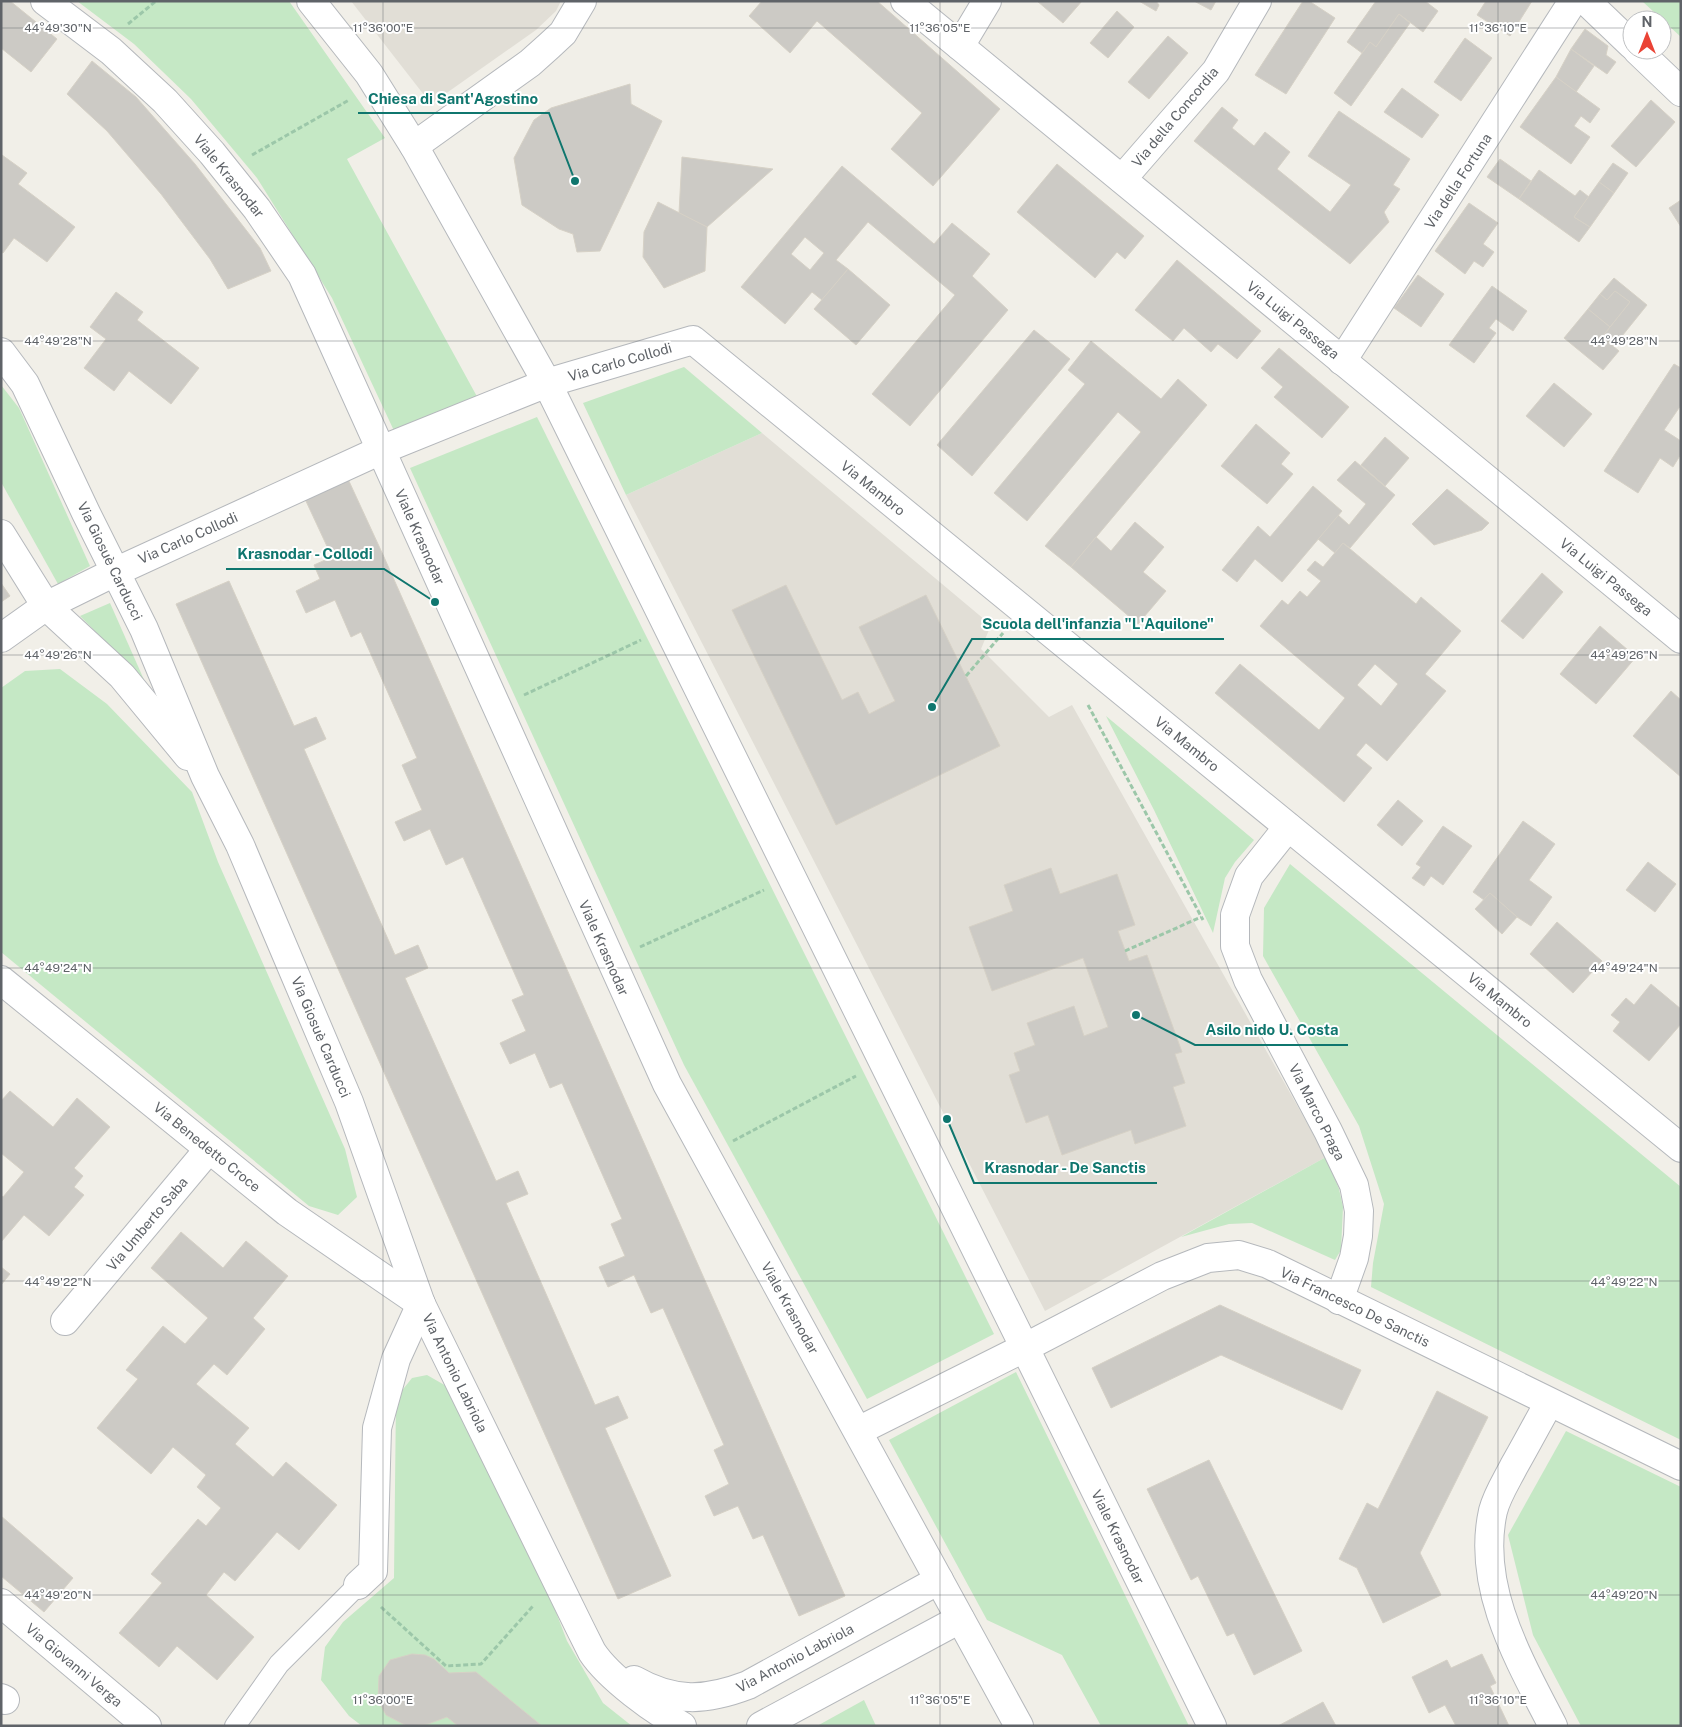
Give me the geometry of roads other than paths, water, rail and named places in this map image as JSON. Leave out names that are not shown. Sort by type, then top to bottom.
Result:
[{"type":"street","name":"Viale Krasnodar","points":[[45,1],[111,51],[165,101],[226,170],[257,209],[302,275],[666,1084],[1019,1726]]},
{"type":"street","name":"Viale Krasnodar","points":[[311,1],[376,85],[414,146],[547,383],[1212,1726]]},
{"type":"street","points":[[414,146],[530,63],[563,33],[582,1]]},
{"type":"street","name":"Via Luigi Passega","points":[[905,1],[1681,639]]},
{"type":"street","points":[[960,46],[987,1]]},
{"type":"street","name":"Via della Concordia","points":[[1122,180],[1216,71],[1257,1]]},
{"type":"street","name":"Via della Fortuna","points":[[1342,360],[1573,1]]},
{"type":"street","points":[[1586,1],[1622,35]]},
{"type":"street","points":[[1647,60],[1681,92]]},
{"type":"street","name":"Via Carlo Collodi","points":[[547,383],[693,340]]},
{"type":"street","name":"Via Mambro","points":[[693,340],[1681,1148]]},
{"type":"street","name":"Via Giosuè Carducci","points":[[1,352],[25,384],[144,629],[205,776],[240,845],[349,1102],[421,1304]]},
{"type":"street","points":[[382,450],[547,383]]},
{"type":"street","name":"Via Carlo Collodi","points":[[1,638],[46,606],[115,572],[382,450]]},
{"type":"street","name":"Via Giosuè Carducci","points":[[1,534],[46,606],[122,676],[205,776]]},
{"type":"street","name":"Via Marco Praga","points":[[1288,826],[1249,876],[1235,914],[1235,946],[1248,980],[1328,1131],[1354,1185],[1359,1211],[1358,1236],[1354,1258],[1339,1300]]},
{"type":"street","name":"Via Benedetto Croce","points":[[6,992],[209,1149],[287,1212],[421,1304]]},
{"type":"street","name":"Via Umberto Saba","points":[[65,1321],[209,1149]]},
{"type":"street","name":"Via Francesco De Sanctis","points":[[1024,1348],[1162,1276],[1208,1258],[1240,1255],[1268,1264],[1681,1466]]},
{"type":"street","name":"Via Antonio Labriola","points":[[421,1304],[593,1653],[618,1680],[640,1698],[682,1726]]},
{"type":"street","name":"Via Antonio Labriola","points":[[358,1585],[373,1571],[377,1428],[396,1358],[421,1304]]},
{"type":"street","points":[[858,1431],[1024,1348]]},
{"type":"street","points":[[1549,1402],[1505,1482],[1494,1509],[1489,1559],[1494,1588],[1512,1646],[1553,1726]]},
{"type":"street","name":"Via Antonio Labriola","points":[[593,1653],[642,1684],[660,1692],[678,1697],[699,1698],[716,1696],[748,1685],[939,1580]]},
{"type":"street","name":"Via Giovanni Verga","points":[[1,1603],[147,1726]]},
{"type":"street","points":[[760,1726],[960,1619]]},
{"type":"lane","points":[[235,1726],[279,1664],[358,1585]]},
{"type":"place","name":"Chiesa di Sant'Agostino","points":[[575,181]]},
{"type":"place","name":"Krasnodar - Collodi","points":[[435,602]]},
{"type":"place","name":"Scuola dell'infanzia \"L'Aquilone\"","points":[[932,707]]},
{"type":"place","name":"Asilo nido U. Costa","points":[[1136,1015]]},
{"type":"place","name":"Krasnodar - De Sanctis","points":[[947,1119]]}]
